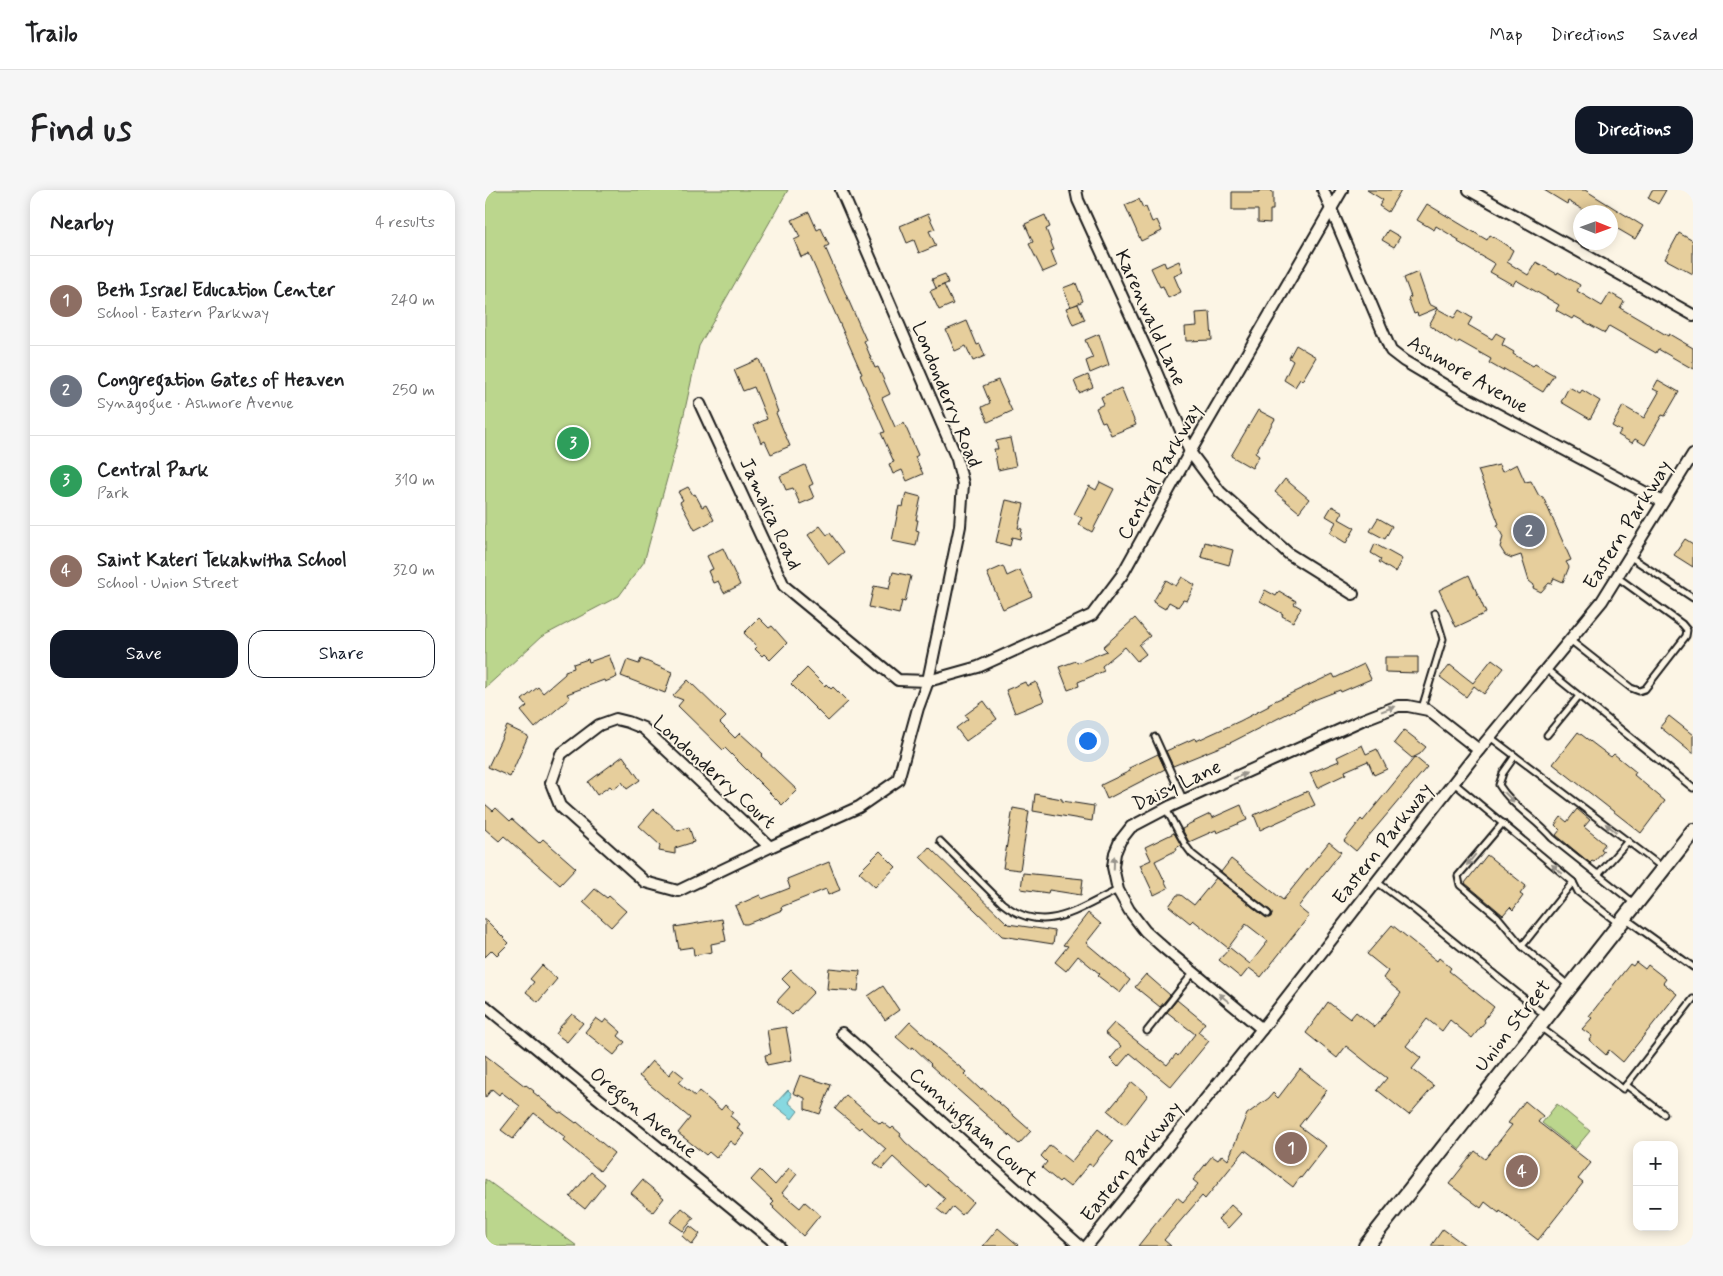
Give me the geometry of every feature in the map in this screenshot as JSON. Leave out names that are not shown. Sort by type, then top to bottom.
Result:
[{"type":"main road","name":"Union Street","points":[[1366,1246],[1693,831]]},
{"type":"street","name":"Londonderry Road","points":[[841,190],[957,458],[963,484],[960,526],[928,681]]},
{"type":"street","name":"Karenwald Lane","points":[[1076,190],[1078,200],[1191,452],[1220,492],[1289,554],[1353,594]]},
{"type":"street","name":"Ashmore Avenue","points":[[1323,190],[1391,351],[1404,361],[1463,396],[1663,502]]},
{"type":"street","name":"Central Parkway","points":[[928,681],[978,666],[1092,615],[1122,576],[1342,190]]},
{"type":"street","points":[[1469,190],[1693,315]]},
{"type":"street","name":"Jamaica Road","points":[[700,404],[784,586],[898,680],[928,681]]},
{"type":"street","name":"Eastern Parkway","points":[[1087,1246],[1262,1029],[1479,750],[1602,601],[1693,454]]},
{"type":"street","name":"Londonderry Court","points":[[770,847],[643,728],[615,719],[599,725],[561,754],[551,783],[561,806],[645,882],[678,891],[859,807],[898,780],[918,708],[928,681]]},
{"type":"street","name":"Daisy Lane","points":[[1262,1029],[1145,931],[1129,910],[1118,890],[1113,867],[1115,853],[1120,841],[1131,826],[1397,706],[1428,710],[1479,750]]},
{"type":"street","name":"Oregon Avenue","points":[[485,1006],[779,1246]]},
{"type":"street","name":"Cunningham Court","points":[[842,1033],[1080,1246]]},
{"type":"lane","points":[[1629,556],[1693,598]]},
{"type":"lane","points":[[1570,640],[1631,688],[1639,691],[1645,689],[1686,636],[1687,630],[1682,624],[1617,577]]},
{"type":"lane","points":[[1421,709],[1443,638],[1435,613]]},
{"type":"lane","points":[[1546,669],[1693,788]]},
{"type":"lane","points":[[1547,735],[1579,696]]},
{"type":"lane","points":[[1155,737],[1184,802]]},
{"type":"lane","points":[[1490,737],[1664,868]]},
{"type":"lane","points":[[1515,756],[1503,774],[1499,785],[1506,796],[1553,838],[1635,904]]},
{"type":"lane","points":[[1453,783],[1573,882],[1578,892],[1693,966]]},
{"type":"lane","points":[[1166,809],[1192,854],[1268,914]]},
{"type":"lane","points":[[1503,823],[1458,876],[1460,886],[1498,916],[1522,946],[1570,987]]},
{"type":"lane","points":[[940,841],[1002,903],[1013,911],[1025,916],[1044,920],[1061,917],[1118,890]]},
{"type":"lane","points":[[1598,875],[1628,841]]},
{"type":"lane","points":[[1376,882],[1495,973],[1543,1021],[1623,1089],[1693,1000]]},
{"type":"lane","points":[[1522,946],[1573,882]]},
{"type":"lane","points":[[1147,1032],[1194,972]]},
{"type":"lane","points":[[1627,1084],[1664,1114]]},
{"type":"green space","points":[[485,190],[788,190],[699,346],[680,432],[644,562],[619,596],[541,637],[485,688]]},
{"type":"green space","points":[[1557,1104],[1590,1131],[1575,1149],[1542,1123]]},
{"type":"green space","points":[[485,1179],[577,1246],[485,1246]]},
{"type":"water","points":[[788,1090],[792,1096],[788,1102],[798,1111],[792,1119],[774,1105]]},
{"type":"building","points":[[1259,190],[1271,190],[1273,192],[1273,210],[1270,210],[1270,223],[1258,222],[1258,210],[1232,210],[1232,192],[1259,192]]},
{"type":"building","points":[[1367,190],[1401,190],[1388,212],[1379,206],[1383,200]]},
{"type":"building","points":[[1544,190],[1585,190],[1609,205],[1575,205],[1568,201],[1567,204]]},
{"type":"building","points":[[1652,190],[1666,190],[1658,204],[1648,198]]},
{"type":"building","points":[[1139,199],[1143,208],[1146,207],[1152,222],[1157,220],[1162,231],[1141,241],[1125,205]]},
{"type":"building","points":[[1427,204],[1487,240],[1490,235],[1513,250],[1507,262],[1528,275],[1536,262],[1580,285],[1577,291],[1602,306],[1610,293],[1624,301],[1620,308],[1693,348],[1693,369],[1658,349],[1656,353],[1609,326],[1605,333],[1574,316],[1572,319],[1556,310],[1559,305],[1516,280],[1513,285],[1490,272],[1495,264],[1458,242],[1459,240],[1436,226],[1434,230],[1417,220]]},
{"type":"building","points":[[1618,210],[1643,226],[1635,239],[1618,229]]},
{"type":"building","points":[[809,212],[817,230],[821,228],[829,245],[825,247],[866,340],[864,341],[875,368],[878,367],[890,394],[882,398],[895,427],[904,423],[918,455],[915,457],[923,474],[907,481],[902,470],[893,474],[889,464],[894,462],[881,433],[885,432],[860,375],[862,374],[809,254],[801,257],[794,240],[800,237],[792,220]]},
{"type":"building","points":[[928,214],[935,229],[929,231],[936,246],[919,253],[914,240],[907,243],[900,226]]},
{"type":"building","points":[[1045,215],[1050,227],[1046,229],[1054,250],[1051,251],[1057,266],[1043,272],[1029,244],[1033,242],[1025,224]]},
{"type":"building","points":[[1388,230],[1400,237],[1394,247],[1382,240]]},
{"type":"building","points":[[1679,233],[1693,241],[1693,274],[1665,259]]},
{"type":"building","points":[[1179,261],[1183,272],[1174,276],[1181,292],[1168,298],[1163,286],[1160,287],[1151,268],[1164,262],[1166,267]]},
{"type":"building","points":[[1418,272],[1429,304],[1437,308],[1418,316],[1417,313],[1414,314],[1408,298],[1411,297],[1404,278]]},
{"type":"building","points":[[945,274],[948,283],[936,288],[932,279]]},
{"type":"building","points":[[1076,283],[1083,301],[1071,307],[1063,288]]},
{"type":"building","points":[[944,285],[953,304],[939,310],[930,291]]},
{"type":"building","points":[[1078,304],[1085,320],[1073,325],[1066,308]]},
{"type":"building","points":[[1438,309],[1454,318],[1459,310],[1472,318],[1468,325],[1492,339],[1496,333],[1505,338],[1502,345],[1514,352],[1513,354],[1533,366],[1535,364],[1554,375],[1543,392],[1504,369],[1503,371],[1489,363],[1491,359],[1459,341],[1457,344],[1429,325]]},
{"type":"building","points":[[1210,312],[1212,340],[1186,341],[1185,327],[1197,326],[1196,313]]},
{"type":"building","points":[[967,321],[977,345],[980,344],[985,356],[973,361],[966,346],[955,351],[946,330]]},
{"type":"building","points":[[1099,334],[1109,365],[1090,373],[1086,361],[1093,358],[1085,340]]},
{"type":"building","points":[[1296,345],[1316,357],[1302,381],[1300,379],[1295,387],[1284,380],[1293,361],[1289,358]]},
{"type":"building","points":[[759,359],[778,412],[776,413],[790,446],[771,454],[765,441],[761,443],[754,425],[767,419],[754,387],[743,391],[734,370]]},
{"type":"building","points":[[1088,375],[1093,387],[1079,393],[1074,381]]},
{"type":"building","points":[[998,380],[1012,411],[988,422],[982,407],[990,403],[983,386]]},
{"type":"building","points":[[1658,380],[1679,392],[1665,416],[1662,415],[1645,445],[1635,439],[1632,443],[1618,435],[1621,431],[1612,426],[1623,406],[1644,418],[1659,392],[1653,389]]},
{"type":"building","points":[[1569,387],[1580,393],[1582,390],[1600,401],[1590,419],[1561,402]]},
{"type":"building","points":[[1121,388],[1136,425],[1111,435],[1105,421],[1102,422],[1096,408],[1104,404],[1101,397]]},
{"type":"building","points":[[1258,410],[1275,419],[1255,453],[1259,456],[1252,468],[1231,456]]},
{"type":"building","points":[[1010,438],[1016,466],[998,470],[994,449],[998,449],[996,441]]},
{"type":"building","points":[[1517,464],[1525,482],[1531,481],[1539,496],[1543,497],[1571,560],[1566,562],[1569,567],[1563,582],[1554,578],[1551,584],[1549,583],[1541,592],[1533,588],[1534,585],[1529,581],[1521,555],[1512,558],[1505,555],[1500,547],[1503,537],[1478,470],[1499,465],[1502,472]]},
{"type":"building","points":[[805,465],[813,484],[809,486],[814,498],[800,504],[793,488],[786,490],[780,476]]},
{"type":"building","points":[[1285,479],[1309,499],[1299,512],[1275,492]]},
{"type":"building","points":[[1100,482],[1114,489],[1092,532],[1078,524],[1082,518],[1074,514],[1089,486],[1096,490]]},
{"type":"building","points":[[688,487],[693,495],[695,494],[702,507],[706,505],[714,520],[695,530],[680,502],[683,500],[678,492]]},
{"type":"building","points":[[906,493],[921,497],[916,520],[918,520],[916,530],[919,531],[916,546],[892,541],[899,506],[903,507]]},
{"type":"building","points":[[1006,500],[1024,504],[1018,528],[1022,529],[1020,539],[1012,537],[1010,546],[996,542]]},
{"type":"building","points":[[1332,506],[1343,512],[1339,519],[1355,528],[1346,543],[1330,533],[1336,522],[1326,516]]},
{"type":"building","points":[[1378,518],[1392,526],[1385,539],[1370,531]]},
{"type":"building","points":[[820,526],[827,535],[830,533],[844,552],[829,564],[808,535]]},
{"type":"building","points":[[1685,539],[1693,544],[1693,567],[1674,555]]},
{"type":"building","points":[[1205,542],[1233,550],[1229,565],[1201,557]]},
{"type":"building","points":[[1375,544],[1402,559],[1395,572],[1379,562],[1381,559],[1371,553]]},
{"type":"building","points":[[723,548],[740,585],[724,593],[718,581],[713,583],[708,571],[713,569],[707,556]]},
{"type":"building","points":[[1003,566],[1007,576],[1020,570],[1032,596],[1003,609],[987,573]]},
{"type":"building","points":[[893,572],[911,576],[905,602],[902,601],[899,614],[869,607],[874,586],[889,589]]},
{"type":"building","points":[[1469,575],[1486,613],[1456,627],[1439,590]]},
{"type":"building","points":[[1182,577],[1195,585],[1187,601],[1183,600],[1178,607],[1169,602],[1165,609],[1153,602],[1166,580],[1176,586]]},
{"type":"building","points":[[1265,590],[1276,596],[1279,591],[1296,601],[1294,604],[1301,608],[1293,622],[1260,601]]},
{"type":"building","points":[[759,618],[769,628],[772,626],[787,643],[770,660],[764,654],[762,656],[755,649],[757,647],[744,633]]},
{"type":"building","points":[[1135,618],[1150,636],[1139,645],[1146,654],[1137,661],[1125,647],[1102,666],[1104,671],[1078,682],[1079,686],[1068,690],[1059,667],[1076,661],[1077,663],[1107,651],[1103,647]]},
{"type":"building","points":[[609,655],[617,677],[567,694],[570,698],[535,728],[521,711],[527,706],[522,700],[538,687],[543,693],[565,674],[565,671],[574,668],[573,664],[588,659],[589,662]]},
{"type":"building","points":[[1385,657],[1418,657],[1418,673],[1385,672]]},
{"type":"building","points":[[641,659],[672,672],[665,693],[621,676],[627,660],[639,664]]},
{"type":"building","points":[[1492,659],[1504,668],[1484,694],[1474,686],[1466,697],[1440,677],[1450,665],[1473,683]]},
{"type":"building","points":[[1364,664],[1371,679],[1341,692],[1340,690],[1314,700],[1232,742],[1173,766],[1166,751],[1195,738],[1196,741],[1240,721],[1269,706],[1268,704],[1333,674],[1335,678]]},
{"type":"building","points":[[807,668],[825,686],[826,684],[831,689],[833,687],[848,702],[828,721],[791,684]]},
{"type":"building","points":[[688,680],[726,717],[720,723],[735,738],[740,733],[797,790],[782,805],[725,748],[723,750],[678,706],[683,700],[673,696]]},
{"type":"building","points":[[1025,682],[1027,686],[1036,682],[1044,701],[1015,713],[1006,690]]},
{"type":"building","points":[[984,701],[997,719],[966,741],[956,728],[968,719],[965,715]]},
{"type":"building","points":[[1669,716],[1693,735],[1693,754],[1660,727]]},
{"type":"building","points":[[507,726],[528,736],[510,777],[488,767]]},
{"type":"building","points":[[1404,730],[1426,747],[1420,754],[1412,758],[1394,743]]},
{"type":"building","points":[[1578,732],[1611,757],[1614,754],[1636,772],[1634,775],[1665,801],[1641,833],[1553,764]]},
{"type":"building","points":[[1362,745],[1366,754],[1377,749],[1387,769],[1374,775],[1368,761],[1345,771],[1346,774],[1317,788],[1310,773],[1339,761],[1337,757]]},
{"type":"building","points":[[1158,754],[1165,769],[1107,799],[1101,785],[1130,771],[1129,768]]},
{"type":"building","points":[[623,756],[640,780],[627,789],[622,782],[613,789],[610,786],[597,795],[588,782]]},
{"type":"building","points":[[1415,757],[1427,767],[1356,851],[1344,841],[1361,819],[1363,821]]},
{"type":"building","points":[[1308,791],[1315,805],[1260,830],[1254,815]]},
{"type":"building","points":[[1035,794],[1094,806],[1092,821],[1033,811]]},
{"type":"building","points":[[485,804],[493,811],[496,808],[510,821],[512,819],[539,843],[543,839],[576,868],[560,885],[504,836],[499,841],[485,829]]},
{"type":"building","points":[[1241,805],[1247,820],[1217,833],[1216,830],[1189,842],[1182,829],[1185,826],[1210,814],[1212,818]]},
{"type":"building","points":[[1013,808],[1029,811],[1020,870],[1003,868]]},
{"type":"building","points":[[654,809],[678,831],[689,827],[694,842],[675,848],[675,854],[659,851],[660,845],[639,826]]},
{"type":"building","points":[[1577,809],[1590,820],[1584,827],[1605,844],[1601,849],[1604,851],[1594,862],[1590,863],[1556,835],[1560,830],[1555,825],[1561,817],[1567,822]]},
{"type":"building","points":[[1174,833],[1181,845],[1176,848],[1177,850],[1155,861],[1168,888],[1154,895],[1140,865],[1151,860],[1145,847]]},
{"type":"building","points":[[1329,842],[1341,852],[1298,907],[1309,916],[1261,977],[1249,968],[1241,978],[1219,960],[1230,948],[1250,964],[1268,941],[1246,924],[1228,948],[1193,920],[1190,923],[1169,906],[1177,895],[1181,895],[1194,905],[1216,878],[1265,917],[1269,918],[1272,915],[1271,911],[1221,872],[1231,859],[1283,900]]},
{"type":"building","points":[[929,847],[1008,924],[1055,931],[1053,944],[1002,936],[920,857]]},
{"type":"building","points":[[880,851],[896,867],[875,887],[859,872]]},
{"type":"building","points":[[1487,855],[1526,886],[1520,894],[1523,896],[1513,910],[1510,907],[1503,915],[1465,883]]},
{"type":"building","points":[[829,862],[840,890],[828,895],[826,889],[781,907],[782,910],[743,924],[735,906],[760,895],[762,899],[790,888],[787,879]]},
{"type":"building","points":[[1023,873],[1083,879],[1081,895],[1049,890],[1048,893],[1021,889]]},
{"type":"building","points":[[595,889],[607,898],[609,896],[626,911],[611,927],[583,902]]},
{"type":"building","points":[[1088,913],[1101,924],[1086,943],[1130,980],[1120,993],[1098,976],[1100,974],[1078,956],[1066,971],[1055,962],[1068,946],[1063,945]]},
{"type":"building","points":[[485,919],[509,943],[497,955],[492,950],[485,957]]},
{"type":"building","points":[[722,919],[726,941],[711,944],[712,952],[694,955],[693,947],[679,949],[675,927]]},
{"type":"building","points":[[1392,925],[1437,961],[1439,958],[1451,968],[1449,971],[1494,1007],[1472,1038],[1450,1020],[1442,1031],[1427,1019],[1406,1046],[1421,1058],[1412,1069],[1434,1086],[1409,1115],[1377,1090],[1387,1078],[1346,1046],[1337,1058],[1306,1033],[1328,1002],[1350,1019],[1356,1012],[1375,1027],[1401,993],[1383,978],[1388,971],[1367,954]]},
{"type":"building","points":[[1636,962],[1645,969],[1648,965],[1666,979],[1663,983],[1677,994],[1623,1062],[1609,1050],[1606,1055],[1589,1040],[1592,1036],[1582,1029],[1592,1018],[1589,1016],[1630,964],[1633,966]]},
{"type":"building","points":[[542,965],[557,979],[538,1002],[526,992],[534,982],[530,979]]},
{"type":"building","points":[[829,968],[860,971],[858,991],[827,989]]},
{"type":"building","points":[[791,970],[814,992],[792,1015],[777,1001],[790,987],[782,979]]},
{"type":"building","points":[[1146,974],[1170,995],[1160,1007],[1135,987]]},
{"type":"building","points":[[883,986],[899,1010],[885,1020],[868,996]]},
{"type":"building","points":[[1177,1000],[1205,1023],[1198,1032],[1209,1041],[1171,1087],[1130,1053],[1118,1067],[1110,1059],[1121,1046],[1105,1033],[1114,1023],[1167,1065],[1176,1054],[1178,1056],[1195,1034],[1167,1012]]},
{"type":"building","points":[[572,1014],[583,1023],[567,1042],[556,1034],[558,1029]]},
{"type":"building","points":[[596,1018],[603,1023],[606,1019],[621,1032],[618,1036],[625,1042],[614,1055],[585,1032]]},
{"type":"building","points":[[910,1022],[932,1044],[966,1072],[964,1074],[981,1090],[982,1088],[1031,1131],[1019,1144],[930,1065],[913,1047],[910,1049],[896,1037]]},
{"type":"building","points":[[786,1027],[792,1060],[767,1065],[765,1055],[771,1054],[767,1030]]},
{"type":"building","points":[[485,1055],[534,1091],[559,1113],[561,1112],[577,1122],[614,1153],[600,1171],[563,1140],[565,1137],[534,1113],[513,1139],[501,1130],[520,1106],[501,1092],[499,1095],[492,1089],[485,1098]]},
{"type":"building","points":[[652,1061],[669,1075],[674,1069],[684,1077],[679,1083],[695,1096],[699,1091],[721,1110],[725,1105],[733,1112],[730,1116],[740,1124],[737,1128],[744,1134],[735,1145],[730,1141],[716,1158],[709,1152],[706,1155],[678,1133],[690,1118],[639,1076]]},
{"type":"building","points":[[1300,1069],[1327,1090],[1299,1126],[1326,1146],[1293,1187],[1245,1150],[1205,1199],[1202,1196],[1164,1240],[1171,1246],[1138,1246],[1177,1197],[1183,1202],[1198,1184],[1193,1180],[1212,1156],[1218,1160],[1222,1155],[1228,1160],[1247,1114],[1273,1093],[1278,1098]]},
{"type":"building","points":[[800,1075],[831,1085],[820,1114],[805,1109],[805,1098],[793,1093]]},
{"type":"building","points":[[1132,1082],[1148,1095],[1125,1125],[1108,1111]]},
{"type":"building","points":[[846,1095],[880,1124],[882,1122],[891,1129],[893,1127],[901,1134],[900,1136],[905,1142],[973,1202],[962,1215],[953,1207],[946,1216],[937,1209],[945,1199],[929,1185],[927,1188],[893,1157],[882,1169],[874,1163],[886,1149],[861,1127],[859,1129],[835,1109]]},
{"type":"building","points":[[1525,1101],[1543,1116],[1538,1122],[1591,1163],[1578,1179],[1583,1183],[1538,1240],[1500,1211],[1499,1213],[1485,1202],[1481,1208],[1449,1184],[1475,1151],[1485,1159],[1512,1125],[1508,1123]]},
{"type":"building","points":[[1098,1129],[1113,1141],[1092,1166],[1089,1164],[1070,1187],[1061,1180],[1059,1182],[1042,1168],[1047,1162],[1041,1156],[1050,1145],[1071,1162]]},
{"type":"building","points":[[789,1168],[797,1174],[782,1193],[800,1208],[805,1202],[820,1215],[803,1236],[773,1208],[771,1205],[774,1202],[751,1180],[760,1170],[775,1185]]},
{"type":"building","points":[[591,1172],[605,1184],[585,1209],[570,1197]]},
{"type":"building","points":[[642,1180],[664,1198],[653,1212],[631,1193]]},
{"type":"building","points":[[1231,1205],[1241,1214],[1228,1228],[1218,1219]]},
{"type":"building","points":[[682,1208],[694,1218],[683,1231],[670,1222]]},
{"type":"building","points":[[690,1226],[700,1234],[692,1245],[682,1236]]},
{"type":"building","points":[[998,1228],[1019,1246],[983,1246]]},
{"type":"building","points":[[1443,1229],[1466,1246],[1431,1246]]},
{"type":"place","name":"Central Park","points":[[573,443]]},
{"type":"place","name":"Congregation Gates of Heaven","points":[[1529,531]]},
{"type":"place","name":"Beth Israel Education Center","points":[[1291,1148]]},
{"type":"place","name":"Saint Kateri Tekakwitha School","points":[[1522,1171]]}]
